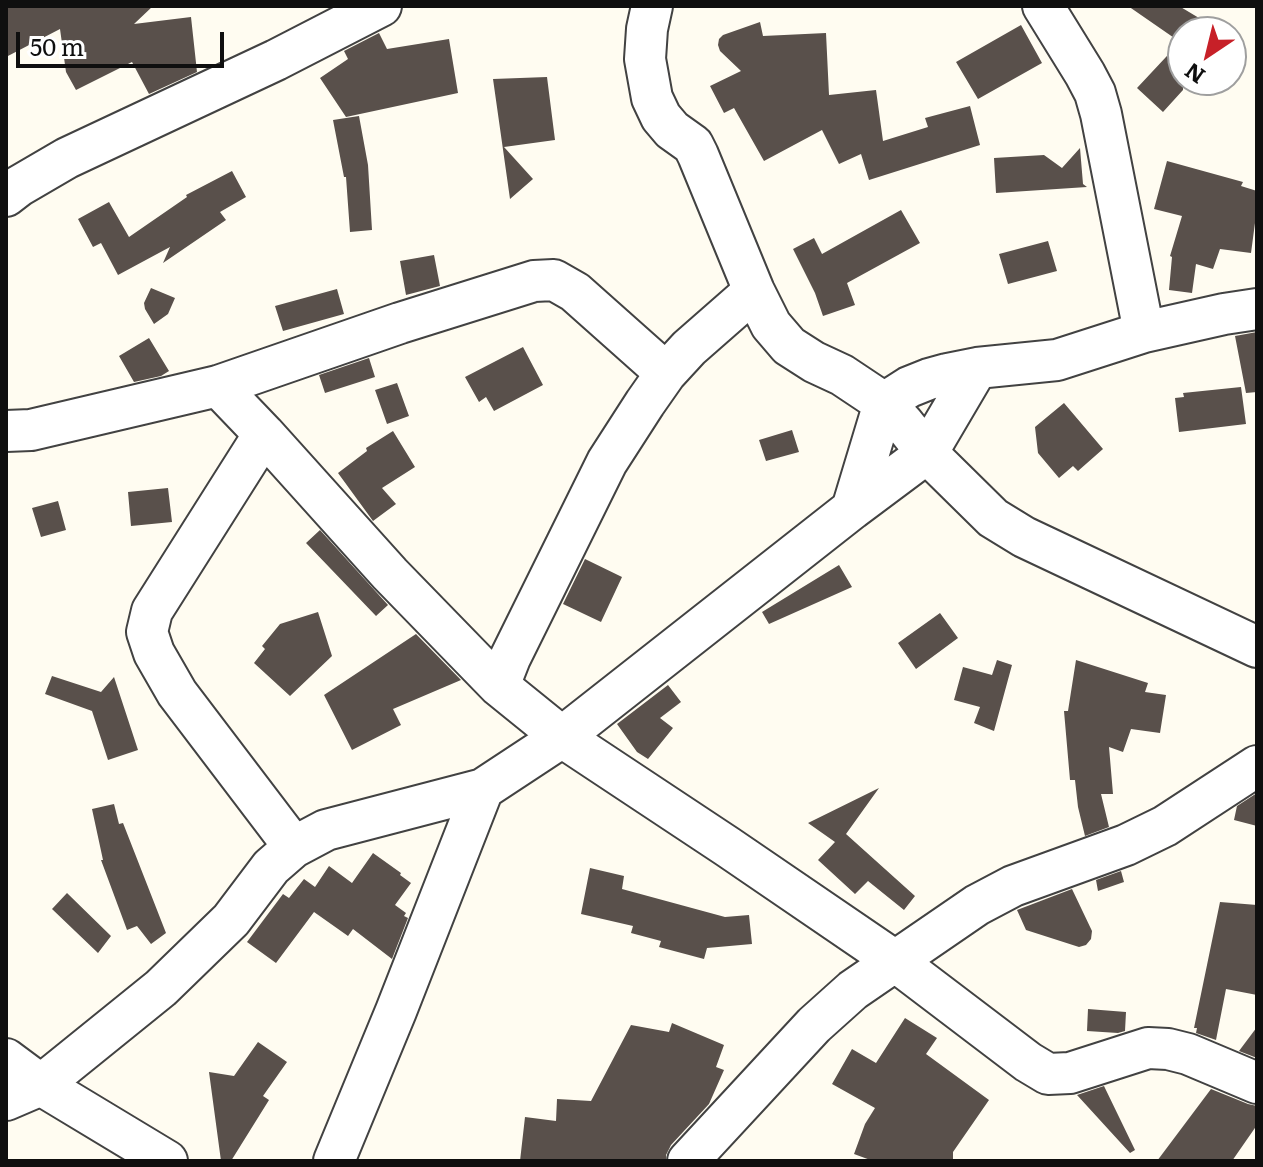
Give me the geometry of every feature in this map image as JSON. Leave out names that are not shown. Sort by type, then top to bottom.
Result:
[{"type":"street","points":[[15,178],[67,158],[262,67],[381,6]]},
{"type":"street","points":[[652,6],[645,59],[652,98],[661,117],[672,130],[693,145],[754,291],[771,325],[789,346],[842,375],[884,403],[927,453],[993,518],[1024,537],[1257,647]]},
{"type":"street","points":[[1043,6],[1095,93],[1144,332]]},
{"type":"street","points":[[6,431],[31,430],[218,386],[534,281],[554,280],[575,292],[666,373]]},
{"type":"street","points":[[499,686],[607,462],[666,373],[689,348],[754,291]]},
{"type":"street","points":[[852,509],[884,403],[909,387],[977,368],[1057,360],[1144,332],[1257,309]]},
{"type":"street","points":[[23,1092],[161,988],[231,920],[271,867],[294,847],[326,830],[483,789],[562,737],[927,453],[977,368]]},
{"type":"street","points":[[218,386],[390,574],[499,686],[562,737],[895,961],[1028,1062],[1048,1074],[1070,1073],[1148,1048],[1168,1049],[1188,1054],[1257,1083]]},
{"type":"street","points":[[264,434],[152,611],[147,632],[154,653],[177,693],[294,847]]},
{"type":"street","points":[[688,1161],[814,1025],[853,990],[977,905],[1013,886],[1139,839],[1175,820],[1257,766]]},
{"type":"street","points":[[334,1161],[483,789]]},
{"type":"street","points":[[6,1059],[23,1092],[167,1161]]},
{"type":"building","points":[[6,6],[153,6],[134,24],[191,17],[197,72],[149,94],[132,62],[76,90],[66,72],[60,29],[6,57]]},
{"type":"building","points":[[1128,6],[1179,6],[1196,16],[1167,16],[1167,33]]},
{"type":"building","points":[[760,22],[763,36],[826,33],[829,95],[876,90],[883,141],[928,127],[925,118],[970,106],[980,145],[869,180],[861,154],[839,164],[822,130],[764,161],[734,108],[724,113],[710,86],[741,71],[720,51],[719,39]]},
{"type":"building","points":[[1021,25],[1042,63],[978,99],[956,62]]},
{"type":"building","points":[[379,33],[387,49],[449,39],[458,93],[346,117],[320,78],[348,59],[344,51]]},
{"type":"building","points":[[1167,56],[1167,96],[1178,96],[1163,112],[1137,88]]},
{"type":"building","points":[[547,77],[555,140],[504,147],[533,179],[510,199],[493,79]]},
{"type":"building","points":[[359,116],[368,165],[372,230],[350,232],[346,177],[333,120]]},
{"type":"building","points":[[1080,148],[1083,184],[1087,187],[996,193],[994,158],[1044,155],[1062,168]]},
{"type":"building","points":[[1167,161],[1243,182],[1241,186],[1257,191],[1251,253],[1220,249],[1213,269],[1196,264],[1192,293],[1169,290],[1170,256],[1182,216],[1154,209]]},
{"type":"building","points":[[232,171],[246,197],[220,212],[226,220],[163,263],[170,247],[118,275],[101,243],[93,247],[78,219],[109,202],[129,237],[186,195]]},
{"type":"building","points":[[901,210],[920,243],[847,283],[855,305],[823,316],[793,249],[814,238],[822,254]]},
{"type":"building","points":[[1048,241],[1057,271],[1008,284],[999,254]]},
{"type":"building","points":[[434,255],[440,286],[406,295],[400,261]]},
{"type":"building","points":[[151,288],[175,298],[168,314],[154,324],[144,303]]},
{"type":"building","points":[[337,289],[344,314],[283,331],[275,306]]},
{"type":"building","points":[[1257,332],[1257,392],[1246,393],[1235,336]]},
{"type":"building","points":[[149,338],[169,371],[134,382],[119,356]]},
{"type":"building","points":[[523,347],[543,385],[494,411],[486,397],[479,402],[465,377]]},
{"type":"building","points":[[369,358],[375,377],[325,393],[319,375]]},
{"type":"building","points":[[397,383],[409,416],[387,424],[375,390]]},
{"type":"building","points":[[1241,387],[1246,424],[1179,432],[1175,398],[1184,397],[1183,393]]},
{"type":"building","points":[[1064,403],[1103,449],[1078,471],[1073,466],[1059,478],[1038,453],[1035,427]]},
{"type":"building","points":[[792,430],[799,452],[766,461],[759,440]]},
{"type":"building","points":[[393,431],[415,467],[382,488],[396,504],[373,521],[338,473],[367,451],[366,448]]},
{"type":"building","points":[[168,488],[172,522],[131,526],[128,492]]},
{"type":"building","points":[[58,501],[66,530],[41,537],[32,508]]},
{"type":"building","points":[[320,530],[388,605],[376,616],[306,543]]},
{"type":"building","points":[[585,559],[622,577],[601,622],[563,604]]},
{"type":"building","points":[[839,565],[852,587],[769,624],[762,612]]},
{"type":"building","points":[[318,612],[332,656],[290,696],[254,663],[265,649],[262,646],[280,624]]},
{"type":"building","points":[[940,613],[958,638],[916,669],[898,643]]},
{"type":"building","points":[[416,634],[461,680],[393,709],[401,725],[352,750],[324,695]]},
{"type":"building","points":[[997,660],[1012,665],[994,731],[974,723],[980,707],[954,700],[963,667],[992,675]]},
{"type":"building","points":[[1076,660],[1148,683],[1145,692],[1166,695],[1160,733],[1131,729],[1123,752],[1109,747],[1113,794],[1101,794],[1109,827],[1085,836],[1075,780],[1070,780],[1064,711],[1068,711]]},
{"type":"building","points":[[52,676],[101,692],[114,677],[138,750],[108,760],[92,711],[45,694]]},
{"type":"building","points":[[668,685],[681,702],[660,718],[673,728],[648,759],[637,752],[617,724]]},
{"type":"building","points":[[879,788],[846,834],[915,896],[904,910],[868,881],[855,894],[818,860],[835,842],[808,823]]},
{"type":"building","points":[[1257,793],[1257,826],[1234,820],[1237,806]]},
{"type":"building","points":[[114,804],[119,824],[123,823],[166,933],[151,944],[137,926],[127,930],[101,860],[92,809]]},
{"type":"building","points":[[373,853],[411,883],[395,905],[408,918],[392,959],[353,929],[348,936],[314,912],[276,963],[247,942],[283,894],[289,898],[304,879],[315,887],[329,866],[352,883]]},
{"type":"building","points":[[590,868],[624,876],[622,889],[725,917],[749,915],[752,944],[707,948],[704,959],[659,947],[661,941],[631,933],[633,926],[581,914]]},
{"type":"building","points":[[1121,871],[1124,882],[1098,891],[1096,880]]},
{"type":"building","points":[[1072,889],[1092,931],[1086,945],[1079,947],[1026,930],[1017,910]]},
{"type":"building","points":[[67,893],[111,936],[98,953],[52,909]]},
{"type":"building","points":[[1220,902],[1257,905],[1257,995],[1226,989],[1216,1040],[1196,1033],[1197,1028],[1194,1028]]},
{"type":"building","points":[[1088,1009],[1126,1012],[1125,1031],[1087,1031]]},
{"type":"building","points":[[905,1018],[937,1038],[926,1054],[989,1100],[953,1152],[953,1161],[873,1161],[854,1154],[865,1124],[875,1108],[832,1084],[852,1049],[876,1063]]},
{"type":"building","points":[[672,1023],[724,1045],[716,1067],[724,1070],[709,1104],[671,1145],[666,1161],[520,1161],[525,1117],[556,1121],[557,1099],[591,1101],[631,1025],[669,1032]]},
{"type":"building","points":[[1257,1027],[1257,1058],[1239,1051]]},
{"type":"building","points":[[258,1042],[287,1062],[263,1096],[269,1100],[231,1161],[221,1161],[209,1072],[234,1076]]},
{"type":"building","points":[[1104,1086],[1135,1150],[1130,1153],[1077,1095]]},
{"type":"building","points":[[1211,1089],[1257,1106],[1257,1125],[1232,1161],[1157,1161]]}]
